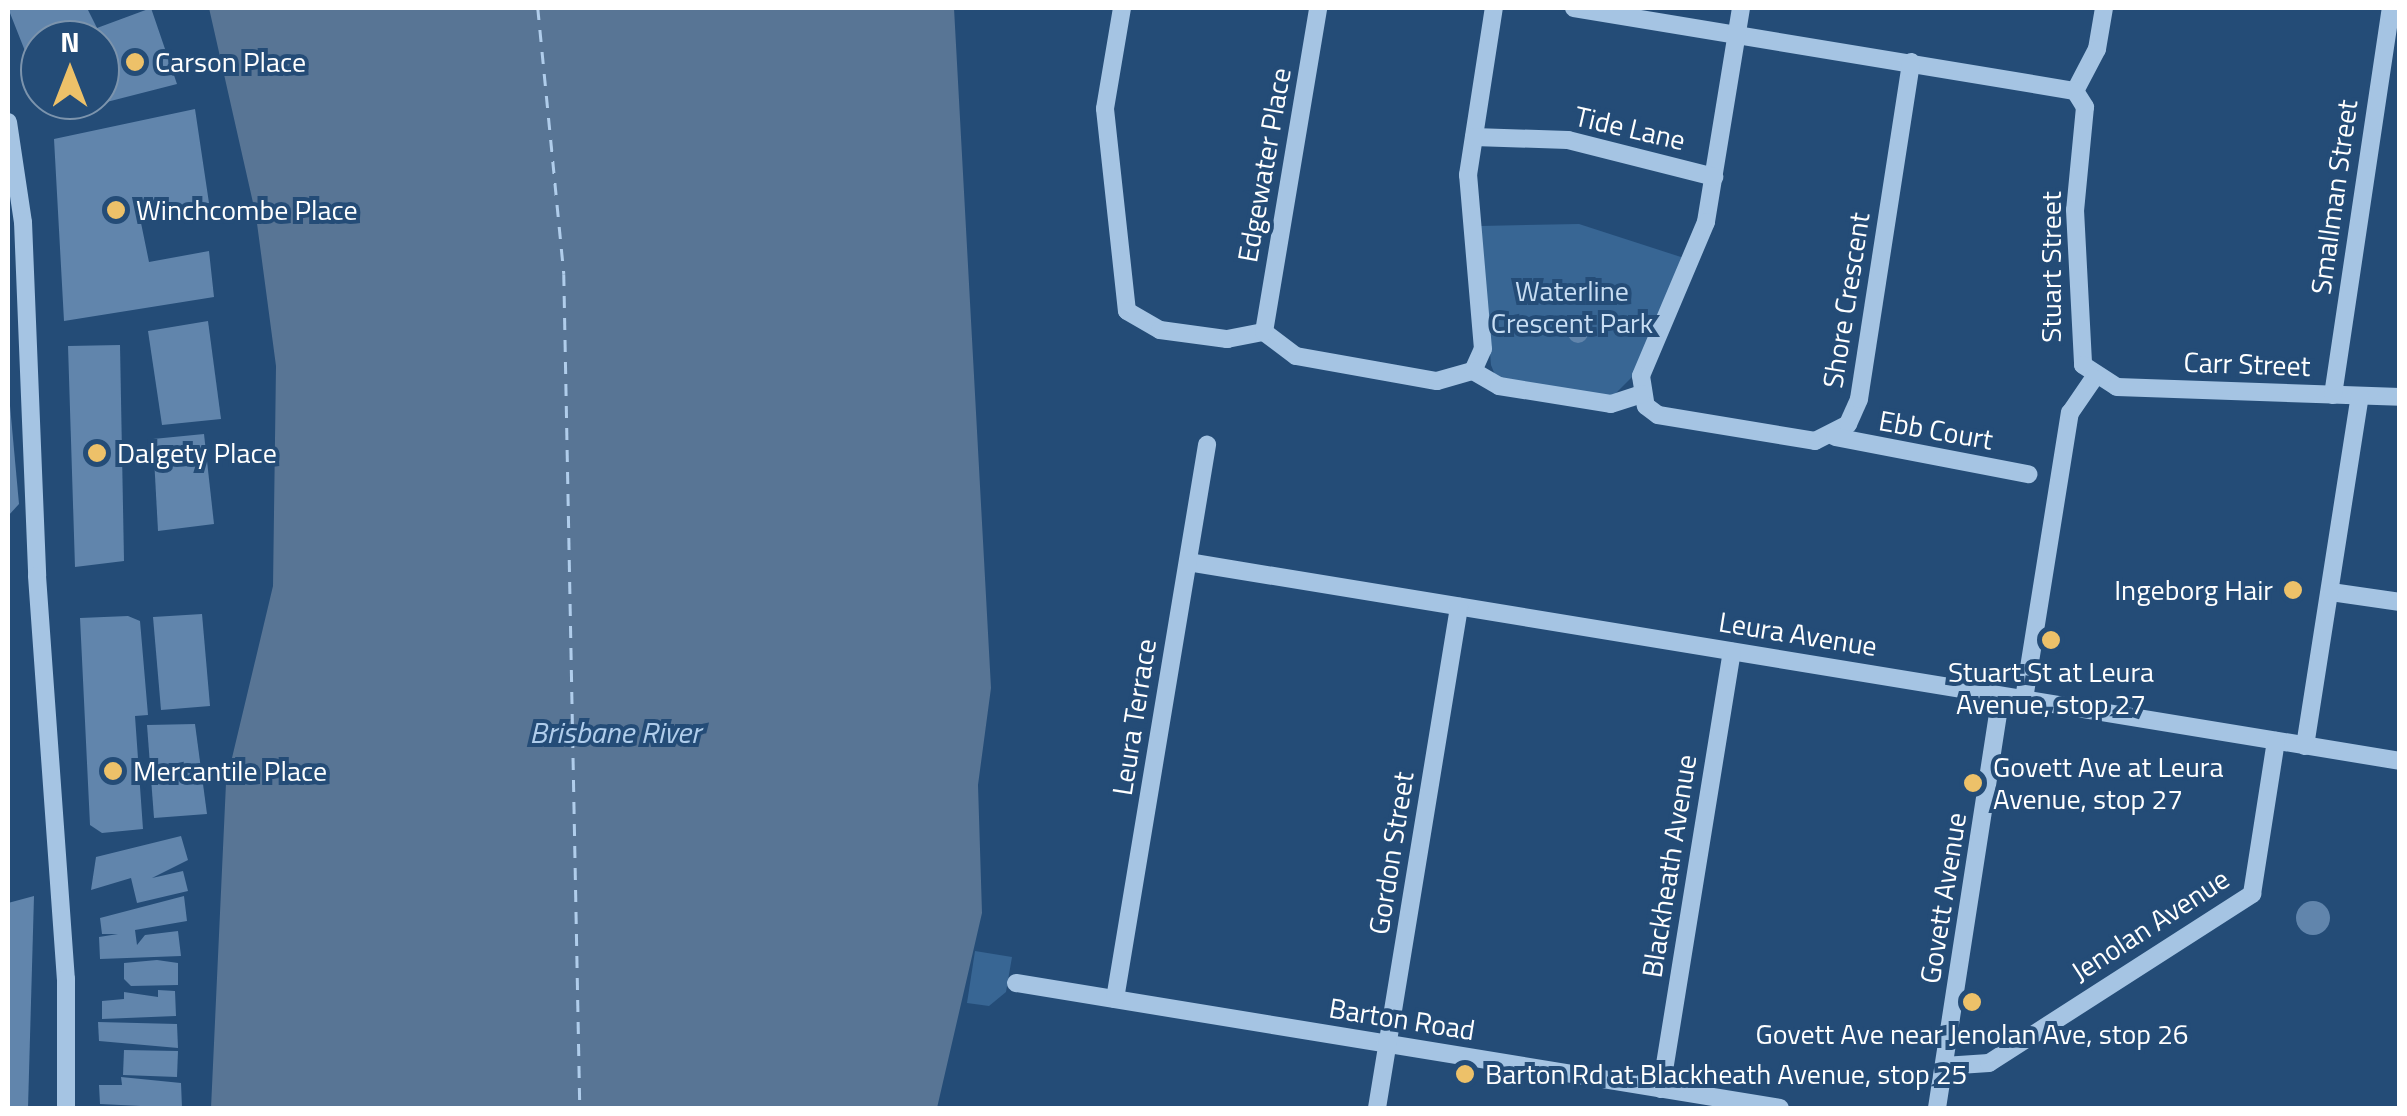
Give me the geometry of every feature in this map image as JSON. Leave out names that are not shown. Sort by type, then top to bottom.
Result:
[{"type":"street","points":[[1122,8],[1105,109],[1127,310],[1160,330],[1226,340],[1264,332],[1296,356],[1437,380],[1473,372],[1499,386],[1610,404],[1641,394]]},
{"type":"street","name":"Edgewater Place","points":[[1264,332],[1318,8]]},
{"type":"street","points":[[1473,372],[1482,348],[1468,203],[1494,8]]},
{"type":"street","points":[[1574,8],[2075,91],[2098,49],[2104,8]]},
{"type":"street","points":[[1741,8],[1706,222],[1641,376],[1641,394],[1658,414],[1815,441],[1835,437]]},
{"type":"street","name":"Smallman Street","points":[[2333,395],[2391,8]]},
{"type":"street","name":"Shore Crescent","points":[[1835,437],[1859,399],[1911,62]]},
{"type":"street","name":"Stuart Street","points":[[2075,91],[2085,126],[2075,210],[2076,331],[2094,378]]},
{"type":"street","points":[[8,122],[27,301],[36,576],[66,979],[66,1108]]},
{"type":"street","name":"Tide Lane","points":[[1474,137],[1568,140],[1714,177]]},
{"type":"street","points":[[8,301],[27,301]]},
{"type":"street","points":[[2024,699],[2070,413],[2094,378]]},
{"type":"street","name":"Carr Street","points":[[2094,378],[2120,387],[2400,397]]},
{"type":"street","points":[[2305,746],[2360,396]]},
{"type":"street","name":"Ebb Court","points":[[1835,437],[2028,474]]},
{"type":"street","name":"Leura Terrace","points":[[1115,999],[1207,445]]},
{"type":"street","name":"Leura Avenue","points":[[1188,562],[2400,761]]},
{"type":"street","points":[[2331,592],[2400,602]]},
{"type":"street","name":"Gordon Street","points":[[1377,1108],[1459,607]]},
{"type":"street","name":"Blackheath Avenue","points":[[1661,1089],[1732,652]]},
{"type":"street","name":"Govett Avenue","points":[[1937,1108],[2002,696]]},
{"type":"street","name":"Jenolan Avenue","points":[[1944,1066],[1989,1063],[2252,894],[2276,741]]},
{"type":"street","name":"Barton Road","points":[[1016,984],[1780,1108]]},
{"type":"green space","name":"Waterline Crescent Park","points":[[1579,224],[1684,258],[1632,377],[1611,398],[1497,380],[1491,365],[1480,226]]},
{"type":"green space","points":[[975,951],[1012,957],[1006,992],[989,1006],[967,1003]]},
{"type":"water","name":"Brisbane River","points":[[209,8],[954,8],[991,688],[978,785],[982,913],[937,1108],[211,1108],[226,783],[273,586],[276,366],[256,216]]},
{"type":"building","points":[[8,8],[87,8],[93,20],[20,20],[20,38]]},
{"type":"building","points":[[151,8],[177,84],[120,99],[119,20]]},
{"type":"building","name":"Winchcombe Place","points":[[195,109],[209,203],[140,218],[149,262],[209,251],[214,297],[64,321],[54,139]]},
{"type":"building","points":[[208,321],[221,419],[162,425],[148,331]]},
{"type":"building","points":[[1574,323],[1582,323],[1588,333],[1582,343],[1574,343],[1568,337],[1568,329]]},
{"type":"building","name":"Dalgety Place","points":[[120,345],[124,561],[75,567],[68,346]]},
{"type":"building","points":[[8,384],[19,504],[8,516]]},
{"type":"building","points":[[204,434],[214,524],[158,531],[153,439]]},
{"type":"building","points":[[202,614],[210,706],[161,710],[153,617]]},
{"type":"building","name":"Mercantile Place","points":[[128,616],[140,621],[148,715],[135,716],[143,829],[102,833],[90,825],[80,618]]},
{"type":"building","points":[[195,724],[207,814],[154,818],[147,725]]},
{"type":"building","points":[[181,836],[188,860],[152,878],[183,871],[188,891],[137,903],[131,878],[91,890],[96,857]]},
{"type":"building","points":[[34,896],[28,1108],[8,1108],[8,903]]},
{"type":"building","points":[[184,896],[187,921],[135,930],[137,945],[145,935],[178,931],[181,956],[100,959],[99,937],[118,934],[102,934],[100,918]]},
{"type":"building","points":[[2313,901],[2325,906],[2330,918],[2325,930],[2313,935],[2301,930],[2296,918],[2301,906]]},
{"type":"building","points":[[124,963],[178,963],[178,985],[131,986],[124,979]]},
{"type":"building","points":[[158,990],[175,991],[176,1016],[102,1019],[102,1001],[124,999],[124,992],[158,997]]},
{"type":"building","points":[[98,1022],[177,1024],[178,1048],[99,1041]]},
{"type":"building","points":[[124,1050],[178,1051],[177,1077],[123,1075]]},
{"type":"building","points":[[121,1077],[181,1083],[182,1108],[100,1104],[99,1085],[122,1085]]},
{"type":"ferry route","points":[[538,8],[564,274],[580,1108]]},
{"type":"place","name":"Carson Place","points":[[135,62]]},
{"type":"place","name":"Winchcombe Place","points":[[116,210]]},
{"type":"place","name":"Dalgety Place","points":[[97,453]]},
{"type":"place","name":"Ingeborg Hair","points":[[2293,590]]},
{"type":"place","name":"Stuart St at Leura Avenue, stop 27","points":[[2051,640]]},
{"type":"place","name":"Mercantile Place","points":[[113,771]]},
{"type":"place","name":"Govett Ave at Leura Avenue, stop 27","points":[[1973,783]]},
{"type":"place","name":"Govett Ave near Jenolan Ave, stop 26","points":[[1972,1002]]},
{"type":"place","name":"Barton Rd at Blackheath Avenue, stop 25","points":[[1465,1074]]}]
